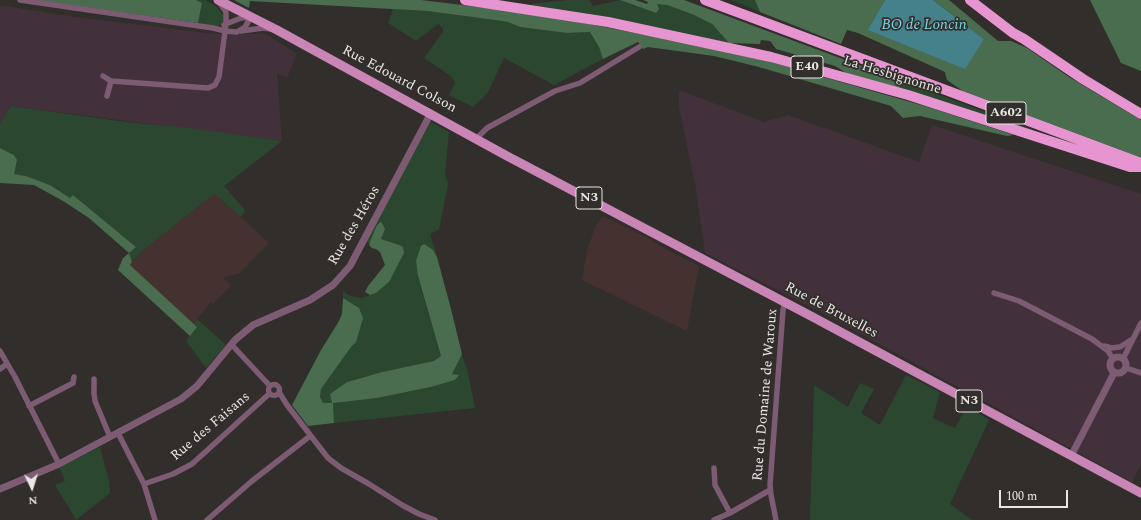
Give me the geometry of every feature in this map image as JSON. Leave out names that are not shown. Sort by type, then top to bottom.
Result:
[{"type":"highway","name":"La Hesbignonne","points":[[465,0],[608,22],[770,57],[914,97],[1130,167],[1141,167]]},
{"type":"highway","name":"A602","points":[[705,0],[1141,163]]},
{"type":"highway","points":[[723,0],[864,55],[872,62]]},
{"type":"highway","points":[[970,0],[1012,33],[1024,39],[1083,79],[1141,114]]},
{"type":"highway","points":[[980,0],[1015,28],[1024,39]]},
{"type":"main road","name":"Rue Edouard Colson","points":[[218,0],[508,156]]},
{"type":"main road","name":"Rue de Bruxelles","points":[[508,156],[785,302],[1141,494]]},
{"type":"street","points":[[20,0],[225,31],[237,32],[263,28],[274,29]]},
{"type":"street","points":[[104,76],[112,81],[208,88],[215,86],[219,77],[226,24],[226,12],[218,0]]},
{"type":"street","points":[[212,28],[220,27],[241,18],[250,17]]},
{"type":"street","points":[[237,32],[245,27],[250,17]]},
{"type":"street","points":[[477,138],[487,128],[555,91],[580,84],[639,47]]},
{"type":"street","points":[[107,96],[112,81]]},
{"type":"street","name":"Rue des Héros","points":[[0,489],[59,464],[181,398],[202,381],[231,344],[253,325],[319,295],[333,285],[350,266],[431,114]]},
{"type":"street","points":[[994,293],[1024,303],[1088,337],[1108,351],[1113,359]]},
{"type":"street","name":"Rue du Domaine de Waroux","points":[[776,520],[770,490],[785,302]]},
{"type":"street","points":[[1123,359],[1132,338],[1141,323]]},
{"type":"street","points":[[1101,346],[1112,348],[1120,347],[1132,338]]},
{"type":"street","points":[[231,344],[270,386]]},
{"type":"street","points":[[0,351],[59,464]]},
{"type":"street","points":[[1114,373],[1110,367],[1110,363],[1117,357],[1123,359],[1126,363],[1126,368]]},
{"type":"street","points":[[0,369],[7,364]]},
{"type":"street","points":[[1114,373],[1120,373],[1126,368]]},
{"type":"street","points":[[1126,368],[1141,373]]},
{"type":"street","points":[[1071,456],[1114,373]]},
{"type":"street","points":[[29,406],[74,383],[74,377]]},
{"type":"street","points":[[94,379],[95,401],[110,437]]},
{"type":"street","points":[[270,386],[273,384],[277,385],[279,392],[287,405],[328,458],[341,468],[402,505],[435,520]]},
{"type":"street","points":[[270,386],[268,390],[269,394],[275,395],[279,392]]},
{"type":"street","name":"Rue des Faisans","points":[[144,484],[173,474],[192,464],[269,394]]},
{"type":"street","points":[[118,433],[144,484],[155,520]]},
{"type":"street","points":[[207,520],[310,436]]},
{"type":"street","points":[[714,468],[715,485],[730,513]]},
{"type":"street","name":"Rue du Domaine de Waroux","points":[[714,520],[730,513],[770,490]]},
{"type":"shaded area","points":[[0,5],[67,16],[214,34],[266,34],[297,54],[287,78],[277,73],[282,141],[11,106],[0,123]]},
{"type":"shaded area","points":[[679,90],[764,122],[788,115],[919,162],[932,125],[1141,194],[1141,464],[1132,482],[828,316],[705,253],[695,183],[679,108]]},
{"type":"shaded area","points":[[214,194],[269,243],[240,273],[223,278],[231,286],[213,304],[211,302],[193,324],[130,265],[141,252]]},
{"type":"shaded area","points":[[603,216],[650,239],[699,266],[687,331],[582,280],[587,250],[596,225]]},
{"type":"green space","points":[[34,0],[196,0],[202,3],[198,23]]},
{"type":"green space","points":[[196,0],[205,0],[216,6],[224,16],[222,24],[215,27],[198,23],[202,3]]},
{"type":"green space","points":[[234,0],[421,0],[495,9],[573,21],[667,39],[771,62],[928,107],[1014,135],[1007,136],[920,116],[903,118],[891,106],[759,67],[714,56],[648,47],[643,49],[638,42],[603,59],[599,47],[590,32],[567,33],[520,27],[508,22],[427,11],[250,1],[249,8]]},
{"type":"green space","points":[[567,0],[589,0],[593,6],[620,0],[656,13],[657,3],[667,5],[694,15],[712,24],[729,43],[529,4]]},
{"type":"green space","points":[[620,0],[635,0],[647,4],[648,2],[643,0],[684,0],[902,81],[899,88],[848,74],[835,66],[776,49],[770,41],[761,40],[760,44],[729,43],[712,24],[694,15],[667,5],[657,4],[659,9],[656,13]]},
{"type":"green space","points":[[731,0],[755,0],[760,12]]},
{"type":"green space","points":[[755,0],[885,0],[869,30],[984,39],[933,0],[949,0],[998,41],[1011,41],[1027,48],[1069,77],[1141,120],[1141,159],[964,92],[947,80],[945,72],[858,33],[847,30],[841,44],[760,12]]},
{"type":"green space","points":[[1090,0],[1141,0],[1141,71],[1121,63]]},
{"type":"green space","points":[[393,9],[427,11],[495,20],[508,22],[520,27],[567,33],[590,32],[599,47],[603,59],[554,85],[504,58],[488,92],[473,107],[449,95],[455,83],[452,77],[424,58],[443,32],[443,28],[438,24],[416,41],[388,23]]},
{"type":"green space","points":[[902,81],[1038,132],[899,88]]},
{"type":"green space","points":[[11,106],[282,141],[224,186],[245,210],[241,217],[214,194],[141,252],[132,262],[129,253],[136,247],[73,195],[70,198],[50,185],[26,176],[14,174],[14,155],[0,148],[0,123]]},
{"type":"green space","points":[[431,122],[449,132],[445,174],[448,184],[439,230],[430,234],[437,257],[433,250],[416,261],[420,285],[441,356],[434,361],[382,372],[347,382],[330,394],[366,399],[377,398],[431,387],[455,380],[458,375],[451,374],[462,354],[468,373],[475,408],[334,423],[333,403],[323,403],[320,399],[321,389],[356,342],[359,308],[343,298],[343,291],[348,295],[361,298],[376,293],[389,282],[400,259],[372,248],[365,238]]},
{"type":"green space","points":[[0,148],[14,155],[17,160],[14,174],[26,176],[50,185],[70,198],[73,195],[136,247],[129,253],[89,218],[63,201],[34,185],[0,183]]},
{"type":"green space","points":[[380,222],[385,229],[381,239],[403,247],[404,253],[389,282],[376,293],[370,295],[365,292],[368,286],[385,265],[380,252],[369,245],[376,227]]},
{"type":"green space","points":[[424,244],[433,250],[437,257],[451,309],[462,354],[452,374],[459,375],[455,380],[431,387],[377,398],[333,403],[334,423],[308,426],[292,405],[321,350],[339,321],[342,314],[343,298],[359,308],[363,318],[356,342],[321,389],[320,397],[323,403],[332,403],[330,394],[347,382],[382,372],[434,361],[441,356],[418,276],[416,261],[421,246]]},
{"type":"green space","points":[[129,253],[132,262],[130,265],[197,327],[190,336],[118,270],[123,258]]},
{"type":"green space","points":[[197,319],[225,344],[225,346],[206,368],[186,341],[196,326],[193,324]]},
{"type":"green space","points":[[906,375],[940,392],[933,418],[955,428],[967,406],[989,420],[950,504],[972,520],[810,520],[814,385],[848,407],[860,383],[874,389],[861,413],[880,425]]},
{"type":"green space","points":[[100,447],[109,481],[110,493],[76,520],[55,485],[65,481],[59,467]]},
{"type":"water","name":"BO de Loncin","points":[[885,0],[933,0],[984,39],[965,69],[868,30]]}]
